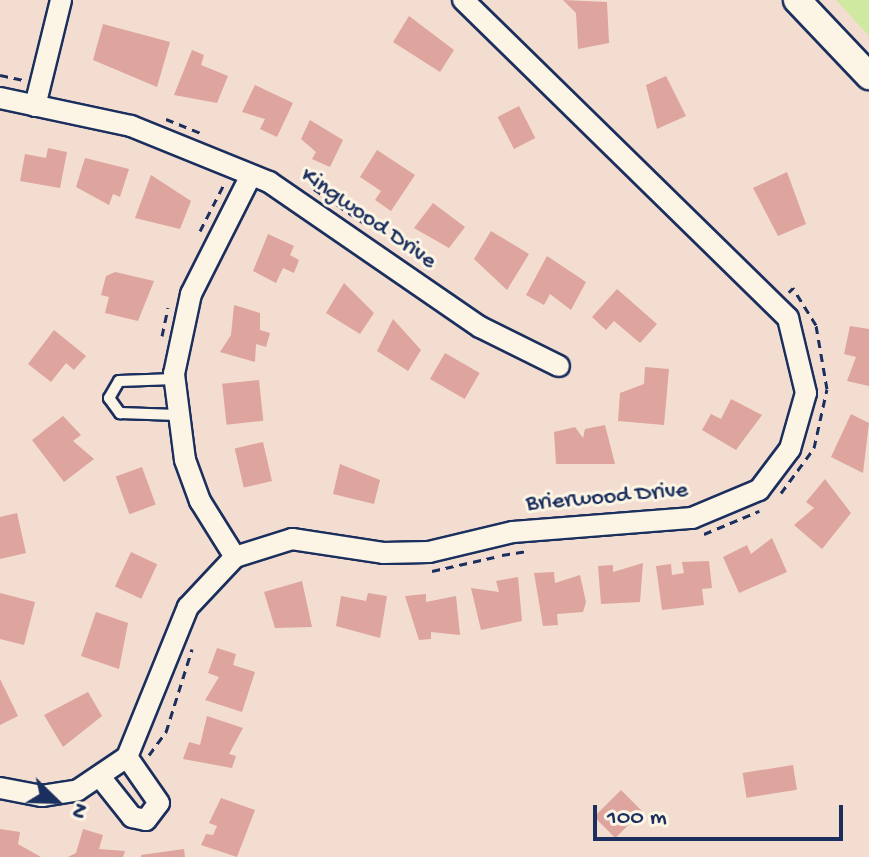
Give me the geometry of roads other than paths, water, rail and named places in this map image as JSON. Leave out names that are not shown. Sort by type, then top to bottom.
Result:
[{"type":"street","points":[[35,106],[61,0]]},
{"type":"street","name":"Brierwood Drive","points":[[0,788],[42,796],[101,778],[127,757],[188,607],[235,557],[292,539],[429,552],[513,532],[692,518],[759,490],[798,429],[802,356],[768,292],[463,0]]},
{"type":"street","points":[[797,0],[869,76]]},
{"type":"street","name":"Kingwood Drive","points":[[0,98],[131,126],[251,175],[321,213],[480,327],[559,366]]},
{"type":"street","points":[[235,557],[200,501],[177,415],[175,379],[191,294],[251,175]]},
{"type":"street","points":[[101,778],[132,817],[146,820],[159,803],[127,757]]},
{"type":"lane","points":[[175,379],[119,381],[109,398],[120,413],[177,415]]}]
